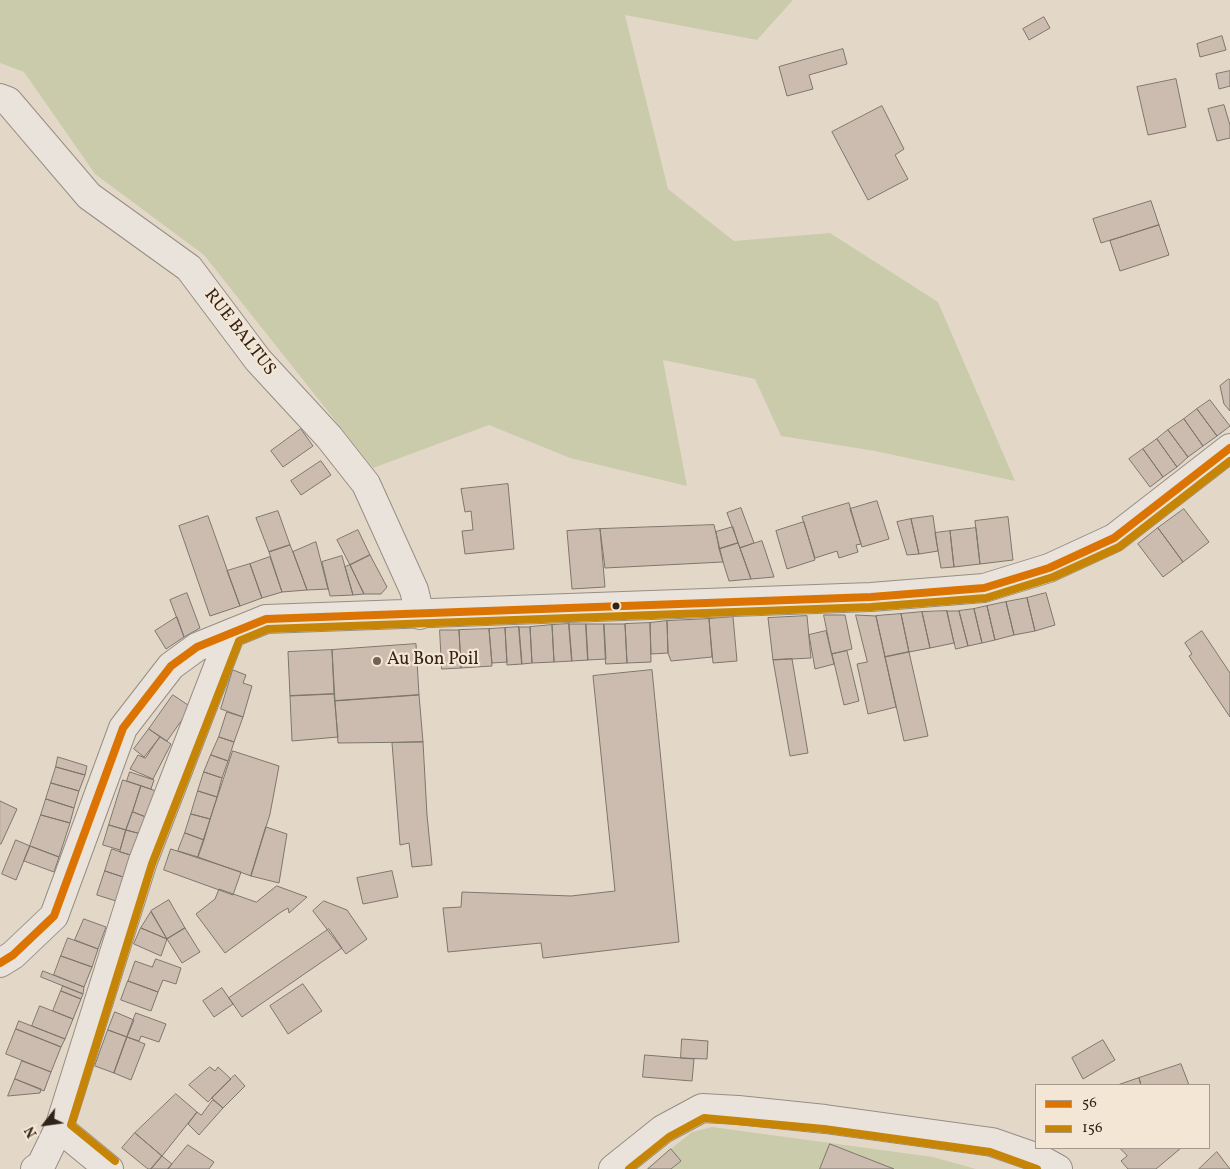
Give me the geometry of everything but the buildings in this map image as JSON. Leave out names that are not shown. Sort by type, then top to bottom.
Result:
[{"type":"street","name":"RUE BALTUS","points":[[0,98],[8,101],[89,196],[189,268],[258,360],[329,437],[366,484],[414,590],[420,615]]},
{"type":"street","points":[[0,963],[13,955],[54,916],[123,728],[170,666],[197,647],[266,619],[420,615],[500,609],[870,597],[984,588],[1049,568],[1114,538],[1230,448]]},
{"type":"street","points":[[35,1169],[41,1165],[59,1128],[143,861],[231,633]]},
{"type":"street","points":[[613,1169],[663,1129],[702,1108],[816,1118],[992,1142],[1038,1158],[1058,1169]]},
{"type":"street","points":[[59,1128],[109,1169]]},
{"type":"green space","points":[[0,0],[793,0],[757,40],[625,15],[668,189],[734,241],[830,233],[938,302],[1015,481],[875,451],[781,436],[755,379],[663,360],[687,486],[570,458],[489,425],[373,468],[204,255],[95,174],[24,72],[0,63]]},
{"type":"green space","points":[[712,1127],[933,1157],[976,1169],[646,1169],[692,1132]]},
{"type":"transit line","name":"56","points":[[0,963],[13,955],[54,916],[123,728],[171,666],[197,647],[266,619],[871,597],[984,588],[1049,568],[1114,538],[1230,448]]},
{"type":"transit line","name":"156","points":[[115,1161],[71,1125],[152,864],[239,641],[268,629],[871,607],[986,598],[1053,577],[1119,547],[1230,461]]},
{"type":"transit line","name":"156","points":[[629,1169],[669,1137],[704,1118],[824,1129],[990,1152],[1037,1169]]},
{"type":"place","name":"Au Bon Poil","points":[[377,661]]}]
